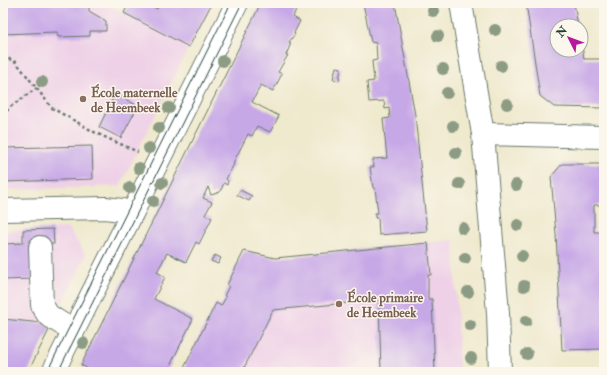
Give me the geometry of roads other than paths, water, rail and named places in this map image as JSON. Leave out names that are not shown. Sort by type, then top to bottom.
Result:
[{"type":"street","points":[[53,372],[237,3]]},
{"type":"street","points":[[461,3],[483,134],[498,313],[500,372]]},
{"type":"street","points":[[483,134],[604,136]]},
{"type":"street","points":[[3,210],[105,208],[122,210],[132,214]]},
{"type":"street","points":[[40,247],[42,305],[48,315],[73,331]]},
{"type":"tram line","points":[[47,372],[231,3]]},
{"type":"tram line","points":[[58,372],[242,3]]},
{"type":"place","name":"École maternelle de Heembeek","points":[[83,99]]},
{"type":"place","name":"École primaire de Heembeek","points":[[339,304]]}]
